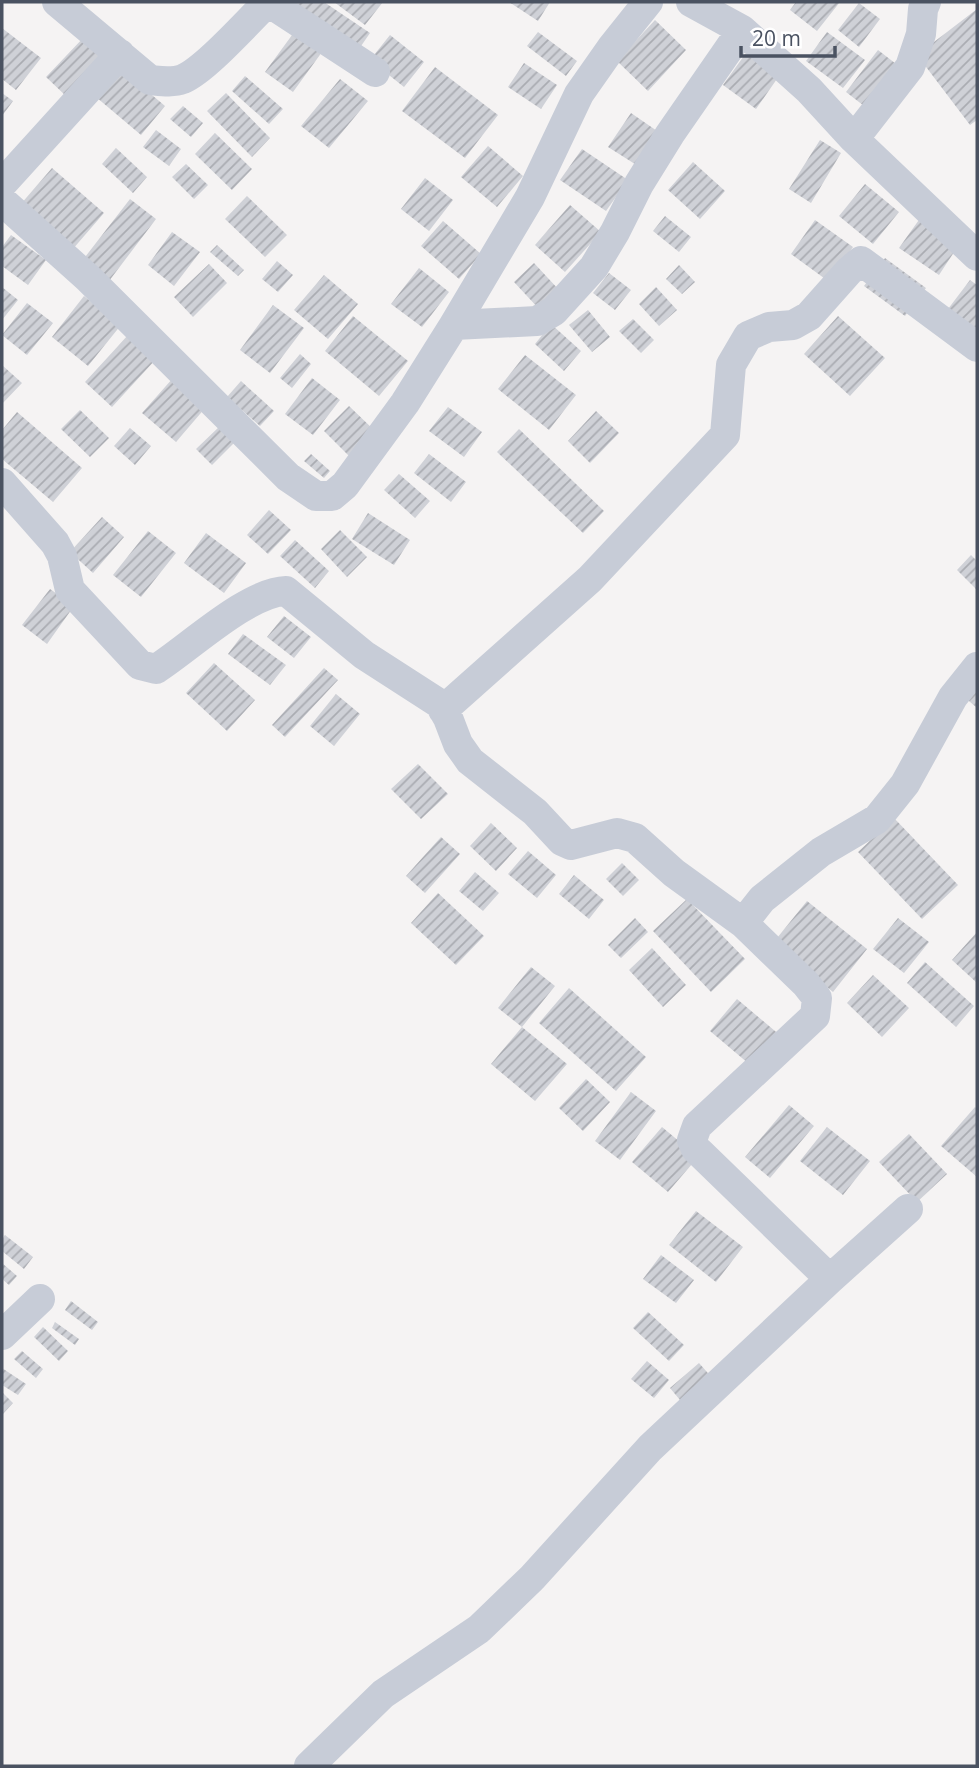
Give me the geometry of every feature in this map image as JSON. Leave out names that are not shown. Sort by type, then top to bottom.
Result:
[{"type":"street","points":[[57,2],[150,80],[168,82],[183,78],[199,69],[268,2],[374,72]]},
{"type":"street","points":[[2,201],[88,278],[288,477],[316,496],[332,496],[345,485],[405,403],[530,197],[579,94],[648,2]]},
{"type":"street","points":[[691,2],[742,30],[808,90],[854,139],[977,256]]},
{"type":"street","points":[[854,139],[910,67],[921,34],[926,2]]},
{"type":"street","points":[[454,325],[537,321],[554,310],[594,267],[639,184],[670,134],[742,30]]},
{"type":"street","points":[[2,184],[120,54]]},
{"type":"street","points":[[443,710],[590,579],[725,435],[731,365],[748,336],[769,327],[793,325],[809,316],[861,261],[977,347]]},
{"type":"street","points":[[2,483],[55,543],[62,556],[70,590],[140,664],[156,669],[225,619],[274,591],[286,591],[364,655],[440,704],[458,744],[470,761],[535,812],[562,841],[571,845],[617,833],[635,838],[674,873],[743,923],[806,984],[817,999],[818,1009],[815,1016],[697,1126],[692,1140],[696,1149],[830,1279]]},
{"type":"street","points":[[743,923],[762,899],[791,875],[821,852],[877,819],[905,783],[953,697],[977,667]]},
{"type":"street","points":[[309,1766],[383,1694],[479,1629],[532,1578],[650,1448],[908,1209]]},
{"type":"street","points":[[2,1335],[40,1299]]},
{"type":"building","points":[[291,2],[324,2],[370,33],[359,49]]},
{"type":"building","points":[[334,2],[383,2],[365,25]]},
{"type":"building","points":[[509,2],[550,2],[538,21]]},
{"type":"building","points":[[796,2],[840,2],[817,31],[790,10]]},
{"type":"building","points":[[859,3],[880,19],[859,47],[838,30]]},
{"type":"building","points":[[977,9],[977,120],[970,125],[917,55]]},
{"type":"building","points":[[655,20],[686,50],[648,91],[617,61]]},
{"type":"building","points":[[2,28],[41,58],[16,90],[2,79]]},
{"type":"building","points":[[295,31],[322,52],[293,92],[265,72]]},
{"type":"building","points":[[538,32],[577,61],[566,76],[527,46]]},
{"type":"building","points":[[827,32],[865,60],[843,88],[806,61]]},
{"type":"building","points":[[390,35],[424,62],[404,87],[370,60]]},
{"type":"building","points":[[85,36],[106,57],[67,97],[46,77]]},
{"type":"building","points":[[878,50],[900,67],[868,109],[846,92]]},
{"type":"building","points":[[746,53],[779,76],[756,109],[723,85]]},
{"type":"building","points":[[524,63],[557,85],[541,109],[508,87]]},
{"type":"building","points":[[435,67],[498,115],[465,158],[402,111]]},
{"type":"building","points":[[120,68],[165,106],[141,135],[96,97]]},
{"type":"building","points":[[245,76],[283,109],[269,124],[232,91]]},
{"type":"building","points":[[340,79],[368,101],[329,148],[301,126]]},
{"type":"building","points":[[2,93],[13,101],[2,116]]},
{"type":"building","points":[[226,93],[270,138],[252,157],[207,111]]},
{"type":"building","points":[[183,106],[203,123],[191,137],[170,119]]},
{"type":"building","points":[[631,113],[660,133],[638,166],[608,147]]},
{"type":"building","points":[[156,130],[181,149],[169,166],[143,147]]},
{"type":"building","points":[[215,133],[252,169],[232,190],[195,154]]},
{"type":"building","points":[[820,140],[841,153],[811,203],[789,189]]},
{"type":"building","points":[[488,146],[523,176],[497,207],[461,177]]},
{"type":"building","points":[[116,148],[147,177],[133,193],[102,164]]},
{"type":"building","points":[[582,149],[628,180],[606,211],[560,180]]},
{"type":"building","points":[[693,162],[725,191],[700,219],[668,190]]},
{"type":"building","points":[[186,164],[208,185],[194,199],[172,177]]},
{"type":"building","points":[[52,168],[104,213],[72,250],[20,205]]},
{"type":"building","points":[[425,178],[453,200],[429,231],[401,209]]},
{"type":"building","points":[[865,184],[899,212],[873,244],[839,216]]},
{"type":"building","points":[[247,196],[287,235],[265,257],[225,219]]},
{"type":"building","points":[[130,199],[156,219],[109,281],[82,261]]},
{"type":"building","points":[[570,205],[601,232],[565,272],[535,245]]},
{"type":"building","points":[[665,216],[691,237],[679,252],[653,231]]},
{"type":"building","points":[[921,217],[960,243],[939,275],[899,248]]},
{"type":"building","points":[[815,220],[853,247],[828,281],[791,254]]},
{"type":"building","points":[[443,221],[481,254],[459,279],[421,246]]},
{"type":"building","points":[[172,232],[200,252],[174,286],[148,265]]},
{"type":"building","points":[[11,235],[46,260],[28,285],[2,266],[2,247]]},
{"type":"building","points":[[217,245],[244,270],[238,276],[210,252]]},
{"type":"building","points":[[885,258],[926,288],[905,316],[864,286]]},
{"type":"building","points":[[277,261],[293,275],[278,292],[262,279]]},
{"type":"building","points":[[534,263],[560,291],[540,310],[514,282]]},
{"type":"building","points":[[209,264],[227,283],[193,317],[174,297]]},
{"type":"building","points":[[679,265],[695,282],[682,294],[666,279]]},
{"type":"building","points":[[419,268],[449,292],[422,327],[391,304]]},
{"type":"building","points":[[609,273],[631,290],[615,310],[593,293]]},
{"type":"building","points":[[324,275],[358,304],[328,339],[294,310]]},
{"type":"building","points":[[970,280],[977,285],[977,338],[945,313]]},
{"type":"building","points":[[2,287],[18,300],[2,320]]},
{"type":"building","points":[[656,287],[677,310],[659,326],[639,304]]},
{"type":"building","points":[[84,296],[121,325],[88,366],[52,337]]},
{"type":"building","points":[[27,303],[53,323],[27,355],[2,335]]},
{"type":"building","points":[[273,305],[304,328],[270,373],[240,350]]},
{"type":"building","points":[[588,310],[610,337],[592,352],[569,325]]},
{"type":"building","points":[[353,316],[408,361],[379,396],[325,351]]},
{"type":"building","points":[[838,316],[885,358],[850,396],[804,354]]},
{"type":"building","points":[[633,319],[654,340],[641,353],[619,331]]},
{"type":"building","points":[[551,324],[581,351],[564,371],[535,344]]},
{"type":"building","points":[[130,333],[157,358],[112,407],[85,382]]},
{"type":"building","points":[[300,354],[311,364],[292,388],[280,378]]},
{"type":"building","points":[[525,355],[576,395],[549,430],[498,389]]},
{"type":"building","points":[[2,365],[22,383],[2,404]]},
{"type":"building","points":[[173,378],[206,407],[176,442],[142,413]]},
{"type":"building","points":[[312,378],[340,400],[313,435],[285,414]]},
{"type":"building","points":[[241,381],[274,411],[260,426],[227,397]]},
{"type":"building","points":[[349,406],[375,431],[350,457],[324,431]]},
{"type":"building","points":[[448,407],[482,432],[464,457],[429,431]]},
{"type":"building","points":[[80,410],[109,438],[90,457],[61,429]]},
{"type":"building","points":[[596,411],[619,433],[590,463],[568,441]]},
{"type":"building","points":[[17,412],[82,468],[53,502],[2,459],[2,430]]},
{"type":"building","points":[[220,426],[235,442],[212,465],[196,449]]},
{"type":"building","points":[[130,428],[151,446],[135,465],[114,446]]},
{"type":"building","points":[[519,429],[604,511],[583,533],[497,452]]},
{"type":"building","points":[[311,454],[330,471],[324,478],[304,461]]},
{"type":"building","points":[[429,454],[466,482],[451,502],[414,473]]},
{"type":"building","points":[[399,474],[430,501],[415,518],[384,490]]},
{"type":"building","points":[[269,510],[291,530],[268,554],[247,535]]},
{"type":"building","points":[[368,513],[410,540],[394,565],[352,539]]},
{"type":"building","points":[[102,517],[124,537],[93,573],[70,552]]},
{"type":"building","points":[[340,530],[367,557],[347,577],[321,549]]},
{"type":"building","points":[[148,531],[176,553],[141,597],[113,575]]},
{"type":"building","points":[[206,533],[246,563],[224,593],[184,563]]},
{"type":"building","points":[[295,540],[329,571],[315,588],[280,556]]},
{"type":"building","points":[[971,555],[977,561],[977,590],[957,570]]},
{"type":"building","points":[[50,589],[74,606],[47,644],[22,625]]},
{"type":"building","points":[[284,616],[311,637],[294,658],[267,637]]},
{"type":"building","points":[[243,634],[286,665],[270,685],[228,654]]},
{"type":"building","points":[[214,663],[255,700],[227,731],[186,693]]},
{"type":"building","points":[[324,668],[338,680],[285,737],[272,725]]},
{"type":"building","points":[[977,680],[977,705],[976,707],[963,696]]},
{"type":"building","points":[[336,694],[360,714],[334,746],[310,726]]},
{"type":"building","points":[[418,764],[448,794],[421,819],[391,789]]},
{"type":"building","points":[[894,818],[958,885],[922,919],[858,852]]},
{"type":"building","points":[[491,823],[517,848],[496,871],[470,846]]},
{"type":"building","points":[[441,837],[460,854],[425,893],[406,876]]},
{"type":"building","points":[[528,851],[556,875],[537,898],[508,874]]},
{"type":"building","points":[[622,863],[639,880],[623,896],[606,879]]},
{"type":"building","points":[[475,872],[499,893],[483,911],[459,891]]},
{"type":"building","points":[[574,875],[604,900],[589,919],[559,894]]},
{"type":"building","points":[[438,893],[484,936],[456,965],[411,923]]},
{"type":"building","points":[[687,899],[745,959],[711,992],[653,931]]},
{"type":"building","points":[[807,901],[867,949],[833,992],[773,943]]},
{"type":"building","points":[[635,918],[648,932],[621,958],[608,945]]},
{"type":"building","points":[[898,918],[929,942],[904,973],[873,949]]},
{"type":"building","points":[[977,932],[977,983],[952,960]]},
{"type":"building","points":[[652,948],[686,985],[663,1007],[629,970]]},
{"type":"building","points":[[925,962],[974,1006],[956,1027],[907,983]]},
{"type":"building","points":[[531,967],[555,986],[522,1027],[498,1008]]},
{"type":"building","points":[[873,975],[909,1008],[882,1037],[847,1003]]},
{"type":"building","points":[[569,988],[646,1057],[616,1091],[539,1023]]},
{"type":"building","points":[[737,999],[782,1037],[755,1069],[710,1031]]},
{"type":"building","points":[[522,1027],[567,1064],[535,1101],[491,1064]]},
{"type":"building","points":[[586,1079],[610,1102],[583,1131],[559,1108]]},
{"type":"building","points":[[631,1092],[656,1111],[620,1160],[595,1141]]},
{"type":"building","points":[[789,1105],[814,1126],[770,1178],[745,1157]]},
{"type":"building","points":[[975,1107],[977,1109],[977,1177],[941,1146]]},
{"type":"building","points":[[662,1127],[698,1157],[668,1192],[632,1162]]},
{"type":"building","points":[[827,1127],[870,1161],[843,1195],[800,1161]]},
{"type":"building","points":[[909,1134],[947,1174],[917,1202],[879,1162]]},
{"type":"building","points":[[696,1211],[743,1247],[716,1282],[669,1245]]},
{"type":"building","points":[[5,1235],[33,1257],[24,1269],[2,1251]]},
{"type":"building","points":[[661,1255],[694,1280],[676,1303],[643,1279]]},
{"type":"building","points":[[2,1263],[17,1276],[9,1285],[2,1279]]},
{"type":"building","points":[[71,1301],[98,1322],[92,1330],[65,1310]]},
{"type":"building","points":[[648,1312],[684,1345],[669,1361],[633,1328]]},
{"type":"building","points":[[55,1322],[79,1339],[75,1345],[52,1328]]},
{"type":"building","points":[[43,1327],[68,1351],[59,1361],[34,1337]]},
{"type":"building","points":[[22,1351],[43,1369],[36,1378],[14,1359]]},
{"type":"building","points":[[647,1361],[669,1380],[654,1398],[631,1379]]},
{"type":"building","points":[[699,1363],[714,1380],[685,1406],[670,1388]]},
{"type":"building","points":[[2,1368],[26,1384],[18,1395],[2,1385]]},
{"type":"building","points":[[2,1392],[13,1403],[2,1415]]}]
